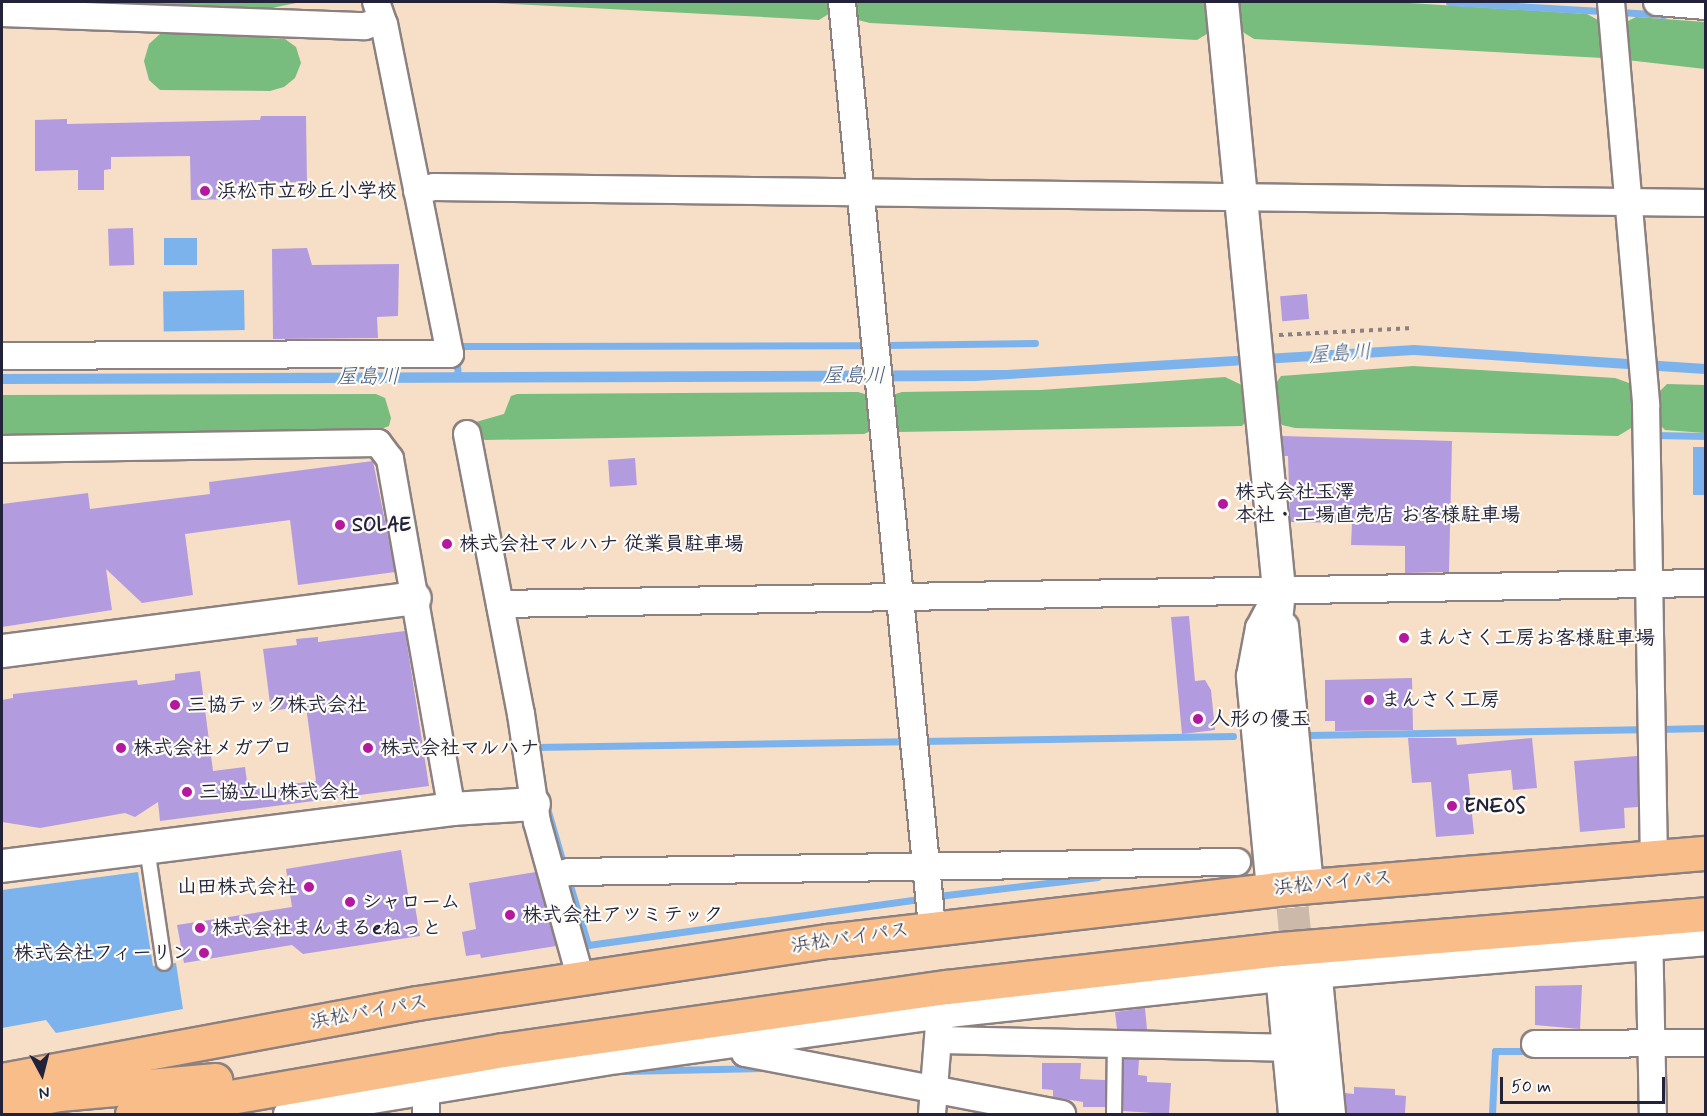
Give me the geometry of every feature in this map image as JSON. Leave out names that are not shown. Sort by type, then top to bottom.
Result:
[{"type":"highway","name":"浜松バイパス","points":[[2,1080],[580,976],[932,927],[1275,872],[1310,885],[1706,853]]},
{"type":"highway","points":[[132,1114],[343,1076],[758,1011],[1298,967],[1649,932],[1706,914]]},
{"type":"highway","points":[[2,1105],[59,1094],[225,1079],[343,1076]]},
{"type":"street","points":[[842,2],[932,927]]},
{"type":"street","points":[[1222,2],[1310,885]]},
{"type":"street","points":[[1611,2],[1632,202],[1644,379],[1654,857]]},
{"type":"street","points":[[1657,2],[1706,6]]},
{"type":"street","points":[[2,13],[365,26],[379,11]]},
{"type":"street","points":[[2,356],[450,354],[379,11]]},
{"type":"street","points":[[417,190],[434,187],[1706,203]]},
{"type":"street","points":[[467,434],[500,604],[534,804],[580,976]]},
{"type":"street","points":[[2,449],[378,443],[390,459],[452,809]]},
{"type":"street","points":[[500,604],[1706,583]]},
{"type":"street","points":[[1195,862],[1275,872],[1271,675],[1279,590]]},
{"type":"street","points":[[2,651],[415,598]]},
{"type":"street","points":[[2,866],[452,809],[534,804]]},
{"type":"street","points":[[554,876],[569,872],[1237,862]]},
{"type":"street","points":[[1653,1114],[1649,932],[1706,942]]},
{"type":"street","points":[[287,1114],[426,1103],[744,1042],[939,1028],[1298,967]]},
{"type":"street","points":[[1292,1114],[1286,1048],[1298,967]]},
{"type":"street","points":[[1298,967],[1312,1114]]},
{"type":"street","points":[[1298,967],[1332,1114]]},
{"type":"street","points":[[939,1028],[1115,1042],[1286,1048]]},
{"type":"street","points":[[934,1102],[939,1028]]},
{"type":"street","points":[[744,1042],[746,1053],[934,1102],[1062,1114]]},
{"type":"street","points":[[1535,1044],[1706,1043]]},
{"type":"lane","points":[[147,848],[164,963]]},
{"type":"lane","points":[[1113,1114],[1115,1042]]},
{"type":"path","points":[[1255,340],[1413,328]]},
{"type":"green space","points":[[64,2],[301,2],[267,9]]},
{"type":"green space","points":[[477,2],[837,2],[835,10],[819,20]]},
{"type":"green space","points":[[847,2],[1209,2],[1212,31],[1197,40],[870,23],[858,20]]},
{"type":"green space","points":[[1236,2],[1393,2],[1587,14],[1605,24],[1603,58],[1254,39],[1238,29]]},
{"type":"green space","points":[[1636,17],[1705,22],[1705,69],[1627,60],[1620,25]]},
{"type":"green space","points":[[176,32],[285,39],[296,47],[301,63],[295,78],[284,87],[270,91],[160,90],[149,80],[144,61],[149,44],[160,34]]},
{"type":"green space","points":[[1413,366],[1615,378],[1629,383],[1636,393],[1636,425],[1618,436],[1295,428],[1282,425],[1276,417],[1274,386],[1281,376]]},
{"type":"green space","points":[[1225,377],[1246,387],[1248,419],[1242,426],[896,432],[892,395],[902,392],[1040,390]]},
{"type":"green space","points":[[1667,384],[1705,385],[1705,433],[1665,430],[1658,423],[1656,404],[1659,392]]},
{"type":"green space","points":[[858,392],[868,395],[871,431],[864,434],[485,440],[479,438],[475,427],[476,422],[504,414],[511,396],[517,394]]},
{"type":"green space","points":[[376,394],[385,398],[391,418],[389,426],[381,429],[2,438],[2,395]]},
{"type":"water","points":[[164,238],[197,238],[197,265],[164,265]]},
{"type":"water","points":[[244,290],[245,330],[164,331],[163,291]]},
{"type":"water","name":"屋島川","points":[[1414,345],[1706,364],[1705,374],[1414,355],[975,381],[2,384],[2,374],[1007,370]]},
{"type":"water","points":[[1693,447],[1705,447],[1705,495],[1693,495]]},
{"type":"water","points":[[138,872],[153,966],[176,963],[183,1009],[56,1033],[46,1020],[2,1028],[2,890]]},
{"type":"building","points":[[261,116],[306,116],[307,182],[237,183],[237,199],[191,200],[190,156],[111,157],[111,169],[104,170],[104,190],[78,190],[78,170],[35,171],[35,120],[67,119],[67,124],[260,120]]},
{"type":"building","points":[[133,228],[134,265],[109,266],[108,229]]},
{"type":"building","points":[[307,248],[312,265],[399,264],[398,316],[377,317],[378,338],[273,339],[272,249]]},
{"type":"building","points":[[1307,294],[1309,319],[1282,321],[1280,296]]},
{"type":"building","points":[[1282,436],[1452,441],[1449,572],[1405,573],[1405,546],[1351,545],[1352,523],[1290,522],[1288,456],[1284,456]]},
{"type":"building","points":[[635,458],[637,485],[610,487],[608,460]]},
{"type":"building","points":[[373,461],[395,572],[298,585],[290,520],[185,534],[193,595],[142,603],[106,569],[112,610],[2,627],[2,504],[88,493],[90,509],[210,494],[209,482]]},
{"type":"building","points":[[1189,616],[1195,681],[1205,680],[1211,690],[1215,730],[1182,734],[1171,617]]},
{"type":"building","points":[[405,631],[429,786],[160,821],[158,802],[135,817],[125,813],[40,828],[2,822],[2,700],[13,698],[13,694],[137,680],[138,685],[175,680],[175,674],[200,671],[213,771],[245,767],[248,789],[316,781],[306,706],[271,711],[263,649],[297,645],[296,639],[318,637],[318,642]]},
{"type":"building","name":"まんさく工房","points":[[1412,678],[1413,730],[1335,731],[1335,721],[1325,721],[1325,680]]},
{"type":"building","points":[[1408,738],[1456,738],[1457,745],[1532,738],[1537,788],[1513,790],[1511,770],[1468,774],[1474,834],[1436,837],[1431,782],[1412,783]]},
{"type":"building","points":[[1637,756],[1638,807],[1624,808],[1625,828],[1580,832],[1574,761]]},
{"type":"building","points":[[401,850],[410,907],[415,906],[420,936],[303,954],[292,945],[184,963],[177,925],[292,907],[286,869]]},
{"type":"building","points":[[536,872],[556,946],[481,958],[480,954],[466,956],[462,932],[476,929],[469,883]]},
{"type":"building","points":[[1582,985],[1580,1029],[1535,1025],[1535,986]]},
{"type":"building","points":[[1145,1008],[1147,1030],[1117,1029],[1115,1012]]},
{"type":"building","points":[[1124,1059],[1139,1060],[1138,1075],[1147,1076],[1147,1082],[1171,1083],[1169,1114],[1123,1111]]},
{"type":"building","points":[[1042,1063],[1081,1063],[1080,1079],[1105,1080],[1105,1107],[1083,1107],[1083,1102],[1053,1097],[1053,1090],[1042,1089]]},
{"type":"building","points":[[1354,1087],[1395,1089],[1395,1095],[1406,1096],[1405,1114],[1347,1114],[1345,1093],[1354,1094]]},
{"type":"waterway","points":[[1449,2],[1601,11]]},
{"type":"waterway","points":[[1621,12],[1664,15]]},
{"type":"waterway","points":[[887,345],[1035,343]]},
{"type":"waterway","points":[[457,346],[864,345]]},
{"type":"waterway","points":[[457,365],[458,377]]},
{"type":"waterway","points":[[1655,435],[1706,436]]},
{"type":"waterway","points":[[1658,729],[1706,728]]},
{"type":"waterway","points":[[1309,735],[1639,729]]},
{"type":"waterway","points":[[920,741],[1233,736]]},
{"type":"waterway","points":[[534,747],[905,741]]},
{"type":"waterway","points":[[547,808],[563,863]]},
{"type":"waterway","points":[[938,896],[1098,877]]},
{"type":"waterway","points":[[569,882],[588,945],[918,899]]},
{"type":"waterway","points":[[1492,1114],[1495,1051],[1531,1051]]},
{"type":"waterway","points":[[625,1071],[764,1068]]},
{"type":"tunnel","points":[[1288,860],[1299,975]]},
{"type":"place","name":"浜松市立砂丘小学校","points":[[205,191]]},
{"type":"place","name":"株式会社玉澤 本社・工場直売店 お客様駐車場","points":[[1223,504]]},
{"type":"place","name":"SOLAE","points":[[340,525]]},
{"type":"place","name":"株式会社マルハナ 従業員駐車場","points":[[447,544]]},
{"type":"place","name":"まんさく工房お客様駐車場","points":[[1404,638]]},
{"type":"place","name":"まんさく工房","points":[[1369,700]]},
{"type":"place","name":"三協テック株式会社","points":[[175,705]]},
{"type":"place","name":"人形の優玉","points":[[1198,719]]},
{"type":"place","name":"株式会社メガプロ","points":[[121,748]]},
{"type":"place","name":"株式会社マルハナ","points":[[368,748]]},
{"type":"place","name":"三協立山株式会社","points":[[187,792]]},
{"type":"place","name":"ENEOS","points":[[1452,806]]},
{"type":"place","name":"山田株式会社","points":[[309,887]]},
{"type":"place","name":"シャローム","points":[[350,902]]},
{"type":"place","name":"株式会社アツミテック","points":[[510,915]]},
{"type":"place","name":"株式会社まんまるeねっと","points":[[200,928]]},
{"type":"place","name":"株式会社フィーリン","points":[[204,953]]}]
